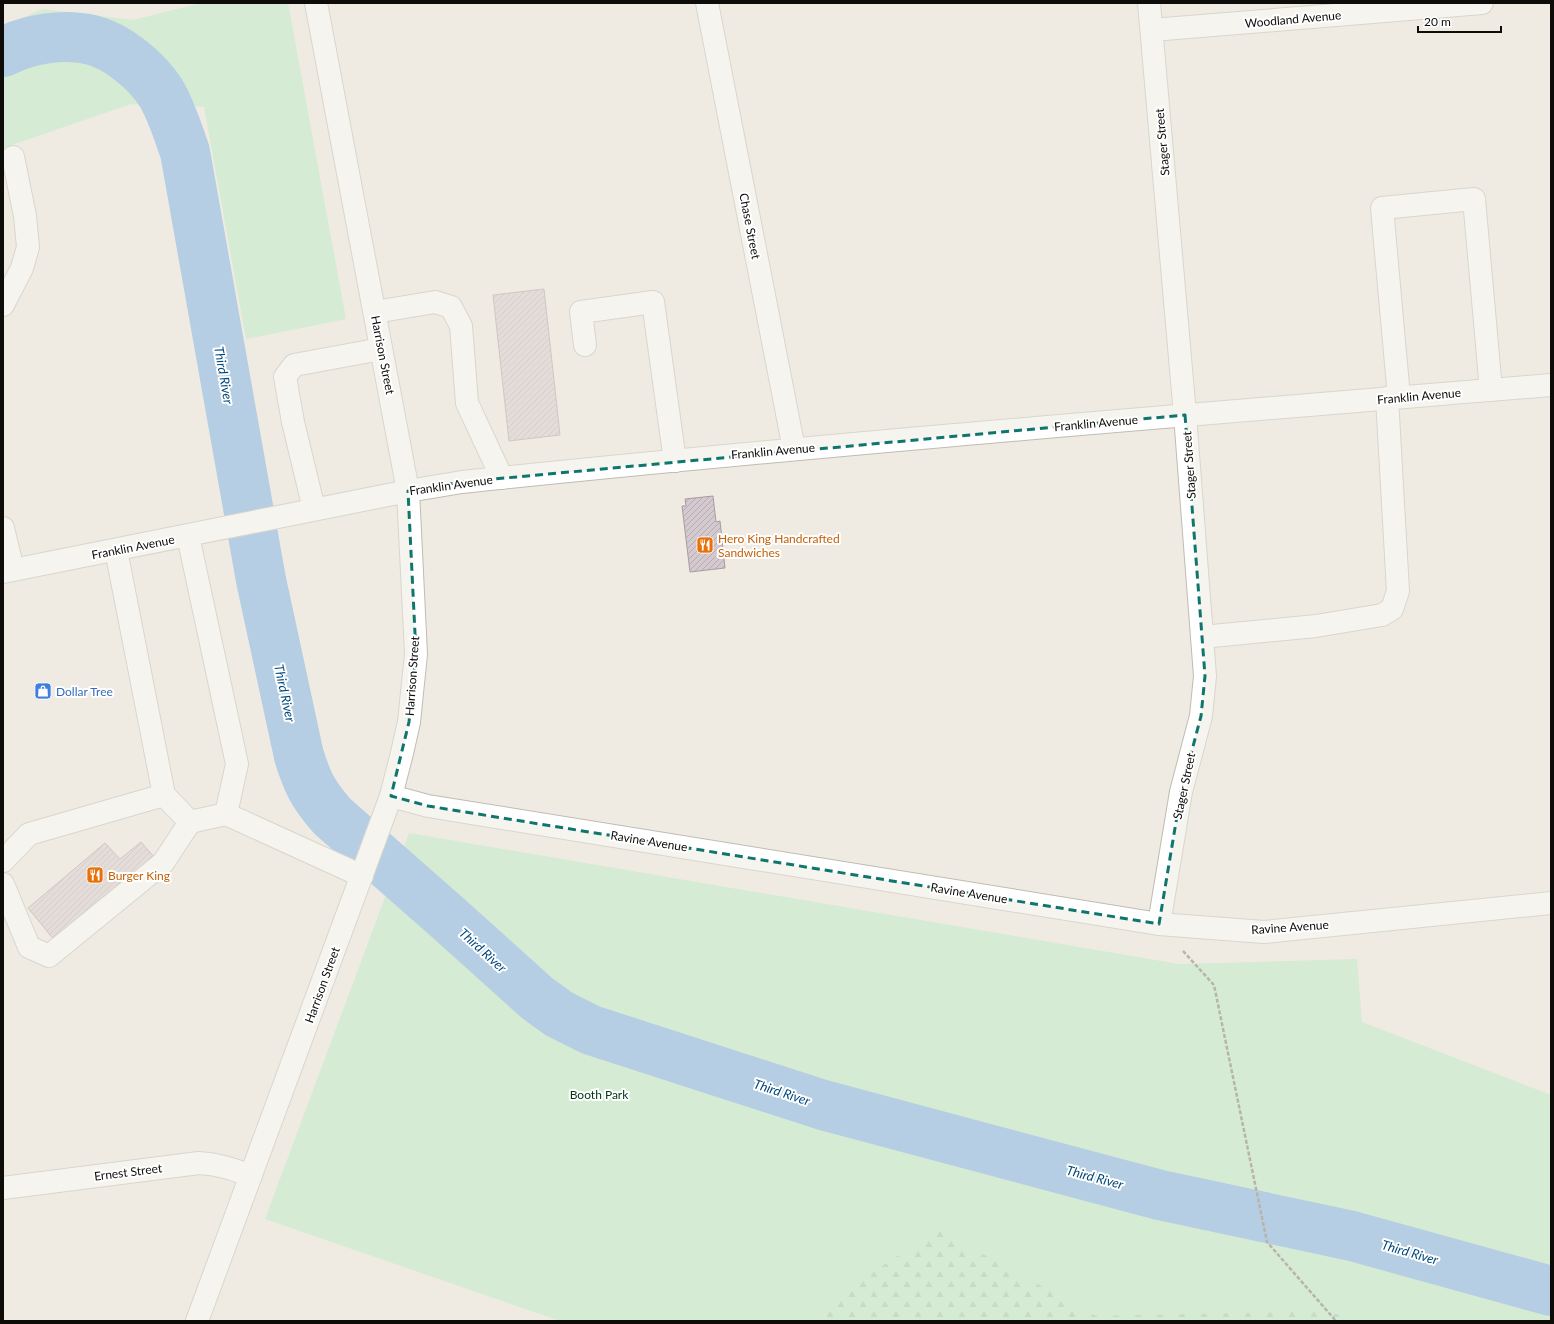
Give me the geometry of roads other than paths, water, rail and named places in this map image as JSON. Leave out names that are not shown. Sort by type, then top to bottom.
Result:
[{"type":"street","name":"Harrison Street","points":[[198,1321],[360,883],[388,803],[409,722],[416,654],[408,491],[316,3]]},
{"type":"street","name":"Chase Street","points":[[707,3],[794,449]]},
{"type":"street","name":"Stager Street","points":[[1149,3],[1185,415],[1205,676],[1201,716],[1181,792],[1159,924]]},
{"type":"street","name":"Woodland Avenue","points":[[1152,30],[1482,3]]},
{"type":"street","points":[[3,305],[22,268],[28,247],[25,216],[13,157]]},
{"type":"street","points":[[1202,637],[1316,626],[1382,615],[1392,609],[1398,591],[1393,398],[1382,208],[1474,200],[1491,390]]},
{"type":"street","points":[[375,312],[435,302],[451,307],[461,326],[467,403],[502,478]]},
{"type":"street","points":[[586,344],[581,312],[653,302],[675,461]]},
{"type":"street","points":[[314,510],[293,422],[285,378],[294,365],[381,349]]},
{"type":"street","name":"Franklin Avenue","points":[[8,571],[408,491],[462,482],[794,449],[1185,415],[1491,390],[1551,389]]},
{"type":"street","points":[[3,528],[8,571]]},
{"type":"street","points":[[188,536],[237,764],[226,814]]},
{"type":"street","points":[[116,550],[164,795],[190,822]]},
{"type":"street","points":[[3,861],[29,834],[164,795]]},
{"type":"street","name":"Ravine Avenue","points":[[388,803],[436,807],[1159,924],[1264,932],[1551,903]]},
{"type":"street","points":[[3,884],[29,947],[49,956],[162,863],[190,822],[226,814],[360,883]]},
{"type":"street","name":"Ernest Street","points":[[3,1188],[199,1164],[214,1164],[251,1176]]},
{"type":"waterway","name":"Third River","points":[[3,52],[13,47],[46,38],[70,37],[92,40],[102,43],[131,60],[148,76],[165,100],[185,152],[261,580],[299,756],[305,774],[316,795],[332,816],[537,998],[559,1014],[591,1030],[823,1105],[1160,1195],[1352,1236],[1551,1291]]},
{"type":"place","name":"Hero King Handcrafted Sandwiches","points":[[705,545]]},
{"type":"place","name":"Dollar Tree","points":[[43,691]]},
{"type":"place","name":"Burger King","points":[[95,875]]},
{"type":"park label","name":"Booth Park","points":[[599,1094]]}]
